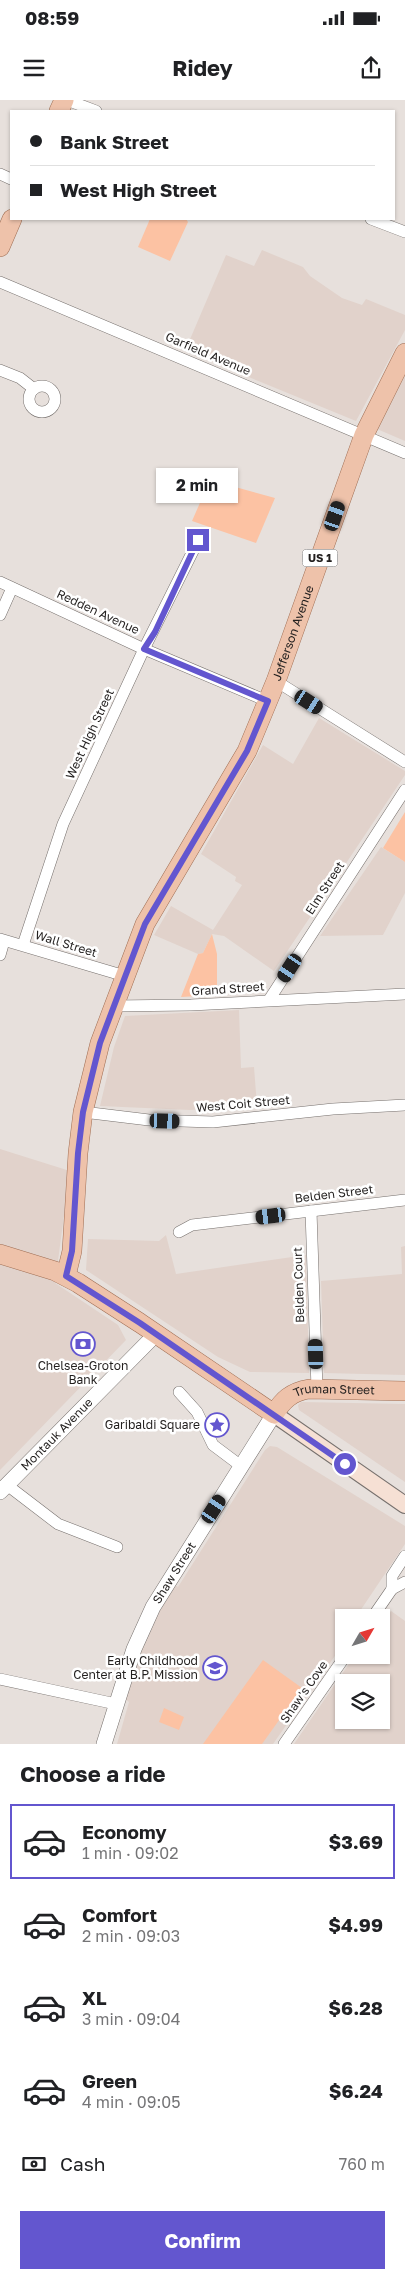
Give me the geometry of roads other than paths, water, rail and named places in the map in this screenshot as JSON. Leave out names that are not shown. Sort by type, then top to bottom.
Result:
[{"type":"main road","points":[[0,247],[12,220]]},
{"type":"main road","name":"Jefferson Avenue","points":[[66,1276],[72,1251],[78,1153],[83,1112],[100,1043],[145,924],[247,751],[276,681],[364,435],[405,353]]},
{"type":"main road","points":[[0,1254],[66,1276],[156,1334],[405,1505]]},
{"type":"main road","name":"Truman Street","points":[[274,1414],[281,1403],[293,1393],[308,1388],[405,1390]]},
{"type":"street","points":[[65,100],[93,110]]},
{"type":"street","points":[[374,220],[405,232]]},
{"type":"street","name":"Garfield Avenue","points":[[0,282],[405,453]]},
{"type":"street","points":[[0,370],[20,378],[34,389]]},
{"type":"street","name":"West High Street","points":[[23,945],[63,824],[144,649],[155,632],[198,540]]},
{"type":"street","name":"Redden Avenue","points":[[0,582],[144,649],[268,701]]},
{"type":"street","points":[[0,615],[12,588]]},
{"type":"street","points":[[276,681],[405,762]]},
{"type":"street","name":"Elm Street","points":[[269,1000],[405,790]]},
{"type":"street","points":[[0,955],[2,940]]},
{"type":"street","name":"Wall Street","points":[[2,940],[125,976]]},
{"type":"street","name":"Grand Street","points":[[114,1006],[182,1006],[405,994]]},
{"type":"street","name":"West Coit Street","points":[[83,1112],[149,1120],[212,1122],[333,1109],[405,1105]]},
{"type":"street","name":"Belden Street","points":[[179,1232],[192,1225],[405,1200]]},
{"type":"street","name":"Belden Court","points":[[310,1211],[317,1389]]},
{"type":"street","name":"Montauk Avenue","points":[[4,1488],[156,1334]]},
{"type":"street","points":[[179,1392],[197,1412],[213,1445],[241,1466]]},
{"type":"street","name":"Shaw Street","points":[[104,1744],[134,1649],[153,1607],[274,1414]]},
{"type":"street","points":[[4,1488],[58,1524],[117,1547]]},
{"type":"street","points":[[392,1589],[391,1580],[405,1556]]},
{"type":"street","points":[[378,1609],[392,1589],[405,1582]]},
{"type":"street","name":"Shaw's Cove","points":[[284,1744],[340,1664]]},
{"type":"street","points":[[0,1679],[116,1704]]},
{"type":"place","name":"Chelsea-Groton Bank","points":[[83,1344]]},
{"type":"place","name":"Garibaldi Square","points":[[217,1425]]},
{"type":"place","name":"Early Childhood Center at B.P. Mission","points":[[215,1668]]}]
